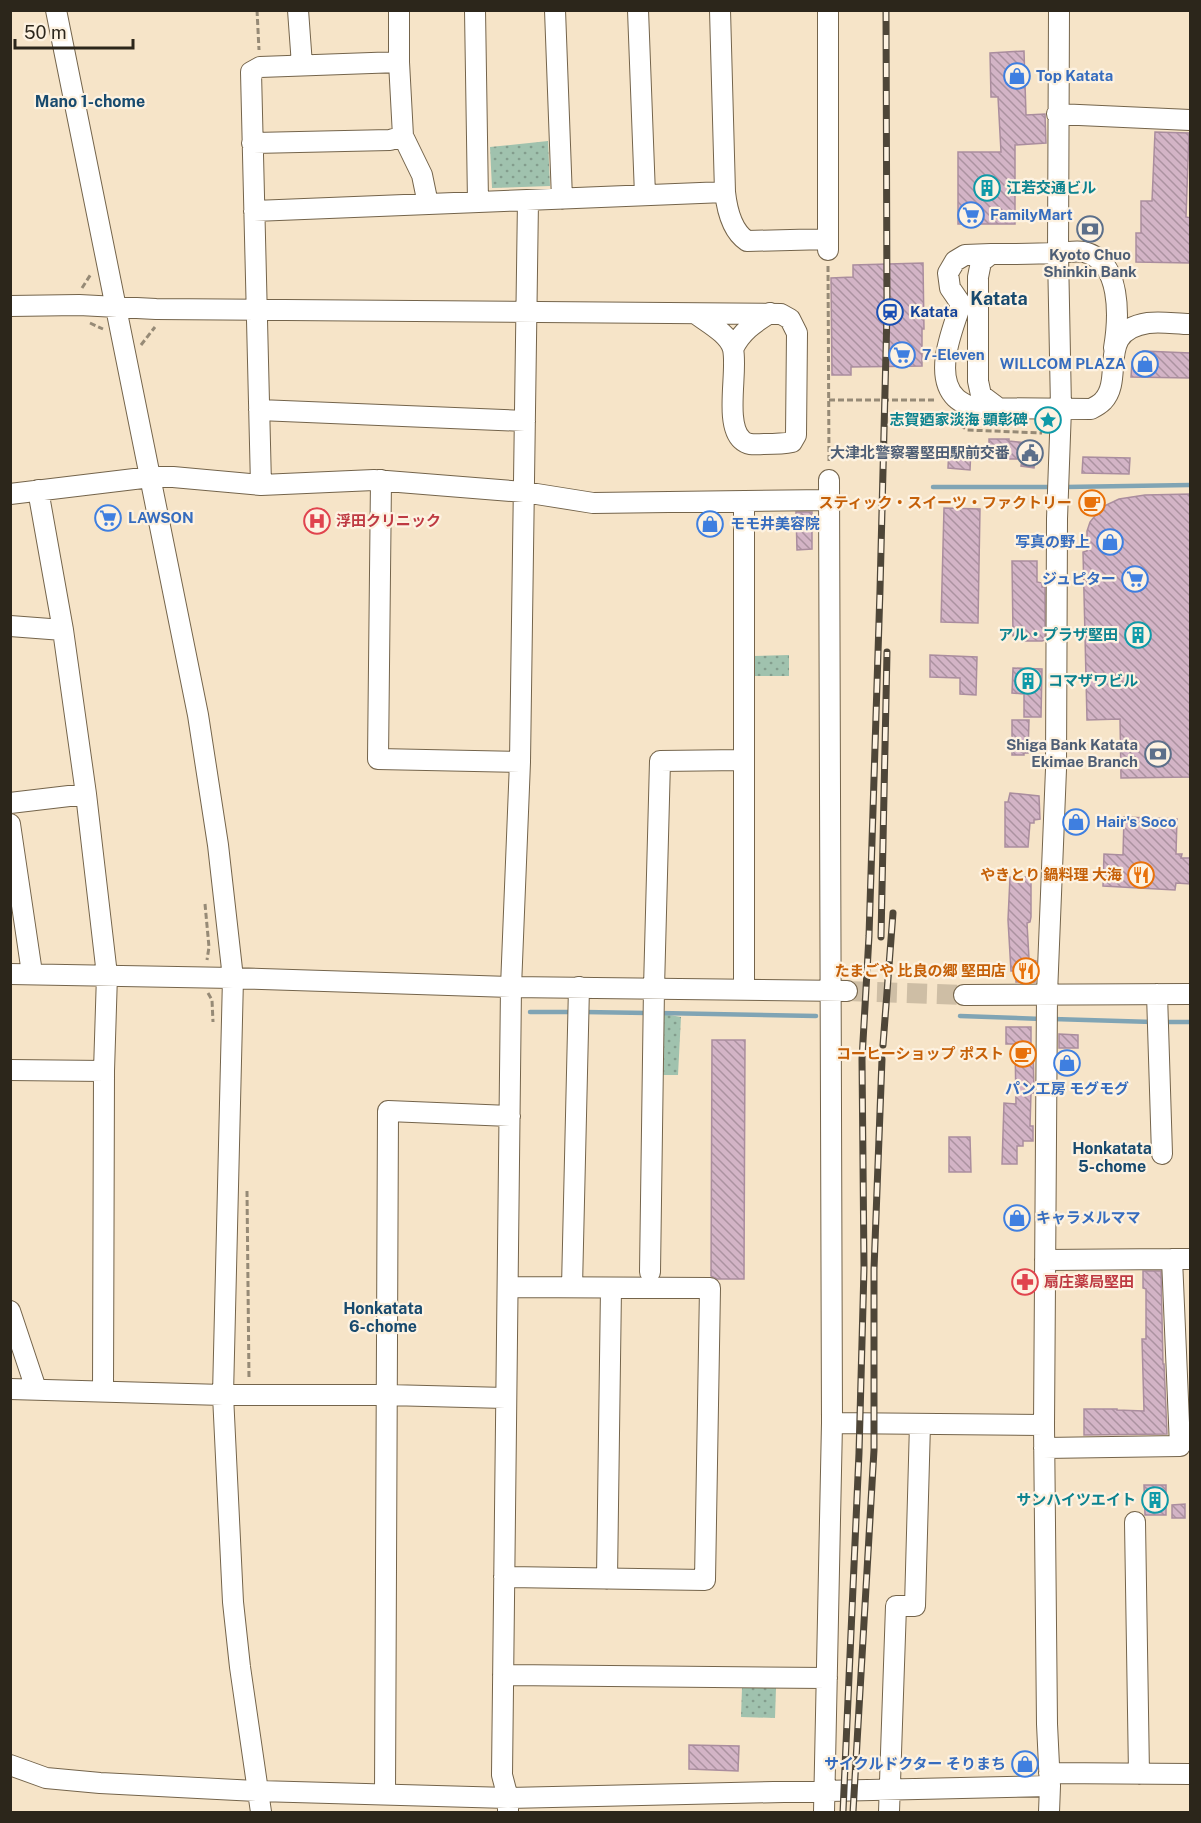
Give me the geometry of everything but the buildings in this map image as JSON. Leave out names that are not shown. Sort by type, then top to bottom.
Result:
[{"type":"street","points":[[56,10],[151,477],[201,738],[218,845],[233,978],[223,1395],[234,1602],[240,1667],[261,1812]]},
{"type":"street","points":[[298,10],[303,65]]},
{"type":"street","points":[[399,10],[403,136],[422,175],[428,204]]},
{"type":"street","points":[[475,10],[478,202]]},
{"type":"street","points":[[555,10],[562,199]]},
{"type":"street","points":[[638,10],[645,195]]},
{"type":"street","points":[[720,10],[725,192],[726,204],[738,234],[747,241],[828,244],[828,10]]},
{"type":"street","points":[[1049,1812],[1044,1425],[1047,1010],[1056,769],[1057,519],[1061,408],[1057,114],[1059,10]]},
{"type":"street","points":[[261,485],[250,72],[260,67],[399,62]]},
{"type":"street","points":[[1057,114],[1191,120]]},
{"type":"street","points":[[252,143],[390,140],[403,136]]},
{"type":"street","points":[[254,212],[725,192]]},
{"type":"street","points":[[508,1805],[502,1775],[511,987],[520,762],[528,200]]},
{"type":"street","points":[[997,407],[981,395],[969,304],[950,288],[948,273],[955,261],[965,255],[1082,252],[1099,258],[1107,268],[1121,303],[1133,316],[1148,323]]},
{"type":"street","points":[[991,254],[981,262],[969,304],[948,344],[945,364],[947,384],[956,398],[972,408],[1091,409],[1104,401],[1111,386],[1118,322],[1114,288]]},
{"type":"street","points":[[10,306],[79,305],[257,310],[770,313],[781,314],[790,319],[797,333],[796,435],[792,442],[782,444],[749,444],[741,440],[733,414],[733,349],[737,339],[750,326],[770,313]]},
{"type":"street","points":[[696,314],[727,338],[733,349]]},
{"type":"street","points":[[1114,348],[1122,336],[1148,323],[1191,324]]},
{"type":"street","points":[[259,410],[525,421]]},
{"type":"street","points":[[10,494],[151,477],[173,477],[261,485],[381,480],[524,492],[593,502],[829,500]]},
{"type":"street","points":[[381,480],[378,759],[520,762]]},
{"type":"street","points":[[824,1812],[839,991],[829,480]]},
{"type":"street","points":[[38,490],[63,630],[87,794],[107,975],[104,1071],[102,1391]]},
{"type":"street","points":[[744,501],[742,760],[744,988]]},
{"type":"street","points":[[10,626],[63,630]]},
{"type":"street","points":[[650,1272],[660,761],[742,760]]},
{"type":"street","points":[[10,803],[87,794]]},
{"type":"street","points":[[10,824],[18,929],[32,974]]},
{"type":"street","points":[[10,974],[511,987],[744,988],[839,991]]},
{"type":"street","points":[[572,1287],[579,987]]},
{"type":"street","points":[[964,994],[1047,1010],[1158,1013],[1191,994]]},
{"type":"street","points":[[1158,1013],[1162,1154]]},
{"type":"street","points":[[10,1070],[104,1071]]},
{"type":"street","points":[[386,1794],[388,1111],[510,1116]]},
{"type":"street","points":[[1044,1448],[1180,1446],[1181,1259],[1045,1260]]},
{"type":"street","points":[[504,1577],[705,1580],[710,1288],[508,1287]]},
{"type":"street","points":[[607,1578],[611,1288]]},
{"type":"street","points":[[10,1311],[36,1389]]},
{"type":"street","points":[[10,1389],[223,1395],[506,1398]]},
{"type":"street","points":[[832,1423],[1044,1425]]},
{"type":"street","points":[[889,1812],[896,1606],[915,1606],[920,1424]]},
{"type":"street","points":[[1135,1522],[1138,1774]]},
{"type":"street","points":[[503,1675],[827,1678]]},
{"type":"street","points":[[12,1762],[46,1778],[258,1791],[386,1794],[508,1805],[890,1789],[1138,1774],[1191,1774]]},
{"type":"street","points":[[1050,1780],[1060,1812]]},
{"type":"path","points":[[256,10],[260,67]]},
{"type":"path","points":[[828,244],[829,480]]},
{"type":"path","points":[[83,320],[106,330]]},
{"type":"path","points":[[829,400],[935,400],[949,417],[967,430],[1060,434]]},
{"type":"green space","points":[[548,141],[550,186],[492,188],[490,147]]},
{"type":"green space","points":[[789,655],[789,676],[753,676],[753,656]]},
{"type":"green space","points":[[664,1014],[681,1017],[678,1075],[661,1075]]},
{"type":"green space","points":[[742,1688],[776,1688],[775,1718],[741,1717]]},
{"type":"waterway","points":[[1065,487],[1190,485]]},
{"type":"waterway","points":[[933,487],[1053,487]]},
{"type":"waterway","points":[[530,1012],[572,1012]]},
{"type":"waterway","points":[[584,1012],[647,1013]]},
{"type":"waterway","points":[[659,1013],[816,1016]]},
{"type":"waterway","points":[[960,1016],[1042,1019]]},
{"type":"waterway","points":[[1053,1019],[1153,1022]]},
{"type":"waterway","points":[[1164,1022],[1190,1022]]},
{"type":"tunnel","points":[[847,991],[964,995]]},
{"type":"railway","points":[[843,1812],[859,1453],[864,1268],[862,1059],[869,936],[887,312],[886,10]]},
{"type":"railway","points":[[881,937],[887,652]]},
{"type":"railway","points":[[883,1045],[893,913]]},
{"type":"railway","points":[[853,1812],[874,1450],[874,1269],[882,1059]]},
{"type":"place","name":"Top Katata","points":[[1017,76]]},
{"type":"place","name":"江若交通ビル","points":[[987,188]]},
{"type":"place","name":"FamilyMart","points":[[971,215]]},
{"type":"place","name":"Kyoto Chuo Shinkin Bank","points":[[1090,229]]},
{"type":"place","name":"Katata","points":[[890,312]]},
{"type":"place","name":"7-Eleven","points":[[902,355]]},
{"type":"place","name":"WILLCOM PLAZA","points":[[1145,364]]},
{"type":"place","name":"志賀廼家淡海 顕彰碑","points":[[1048,420]]},
{"type":"place","name":"大津北警察署堅田駅前交番","points":[[1030,453]]},
{"type":"place","name":"スティック・スイーツ・ファクトリー","points":[[1092,503]]},
{"type":"place","name":"LAWSON","points":[[108,518]]},
{"type":"place","name":"浮田クリニック","points":[[317,521]]},
{"type":"place","name":"モモ井美容院","points":[[710,524]]},
{"type":"place","name":"写真の野上","points":[[1110,542]]},
{"type":"place","name":"ジュピター","points":[[1135,579]]},
{"type":"place","name":"アル・プラザ堅田","points":[[1138,635]]},
{"type":"place","name":"コマザワビル","points":[[1028,681]]},
{"type":"place","name":"Shiga Bank Katata Ekimae Branch","points":[[1158,754]]},
{"type":"place","name":"Hair's Soco","points":[[1076,822]]},
{"type":"place","name":"やきとり 鍋料理 大海","points":[[1141,875]]},
{"type":"place","name":"たまごや 比良の郷 堅田店","points":[[1026,971]]},
{"type":"place","name":"コーヒーショップ ポスト","points":[[1023,1054]]},
{"type":"place","name":"パン工房 モグモグ","points":[[1067,1063]]},
{"type":"place","name":"キャラメルママ","points":[[1017,1218]]},
{"type":"place","name":"扇庄薬局堅田","points":[[1025,1282]]},
{"type":"place","name":"サンハイツエイト","points":[[1155,1500]]},
{"type":"place","name":"サイクルドクター そりまち","points":[[1025,1764]]},
{"type":"district","name":"Mano 1-chome","points":[[90,101]]},
{"type":"district","name":"Katata","points":[[999,299]]},
{"type":"district","name":"Honkatata 5-chome","points":[[1112,1157]]},
{"type":"district","name":"Honkatata 6-chome","points":[[383,1317]]}]
